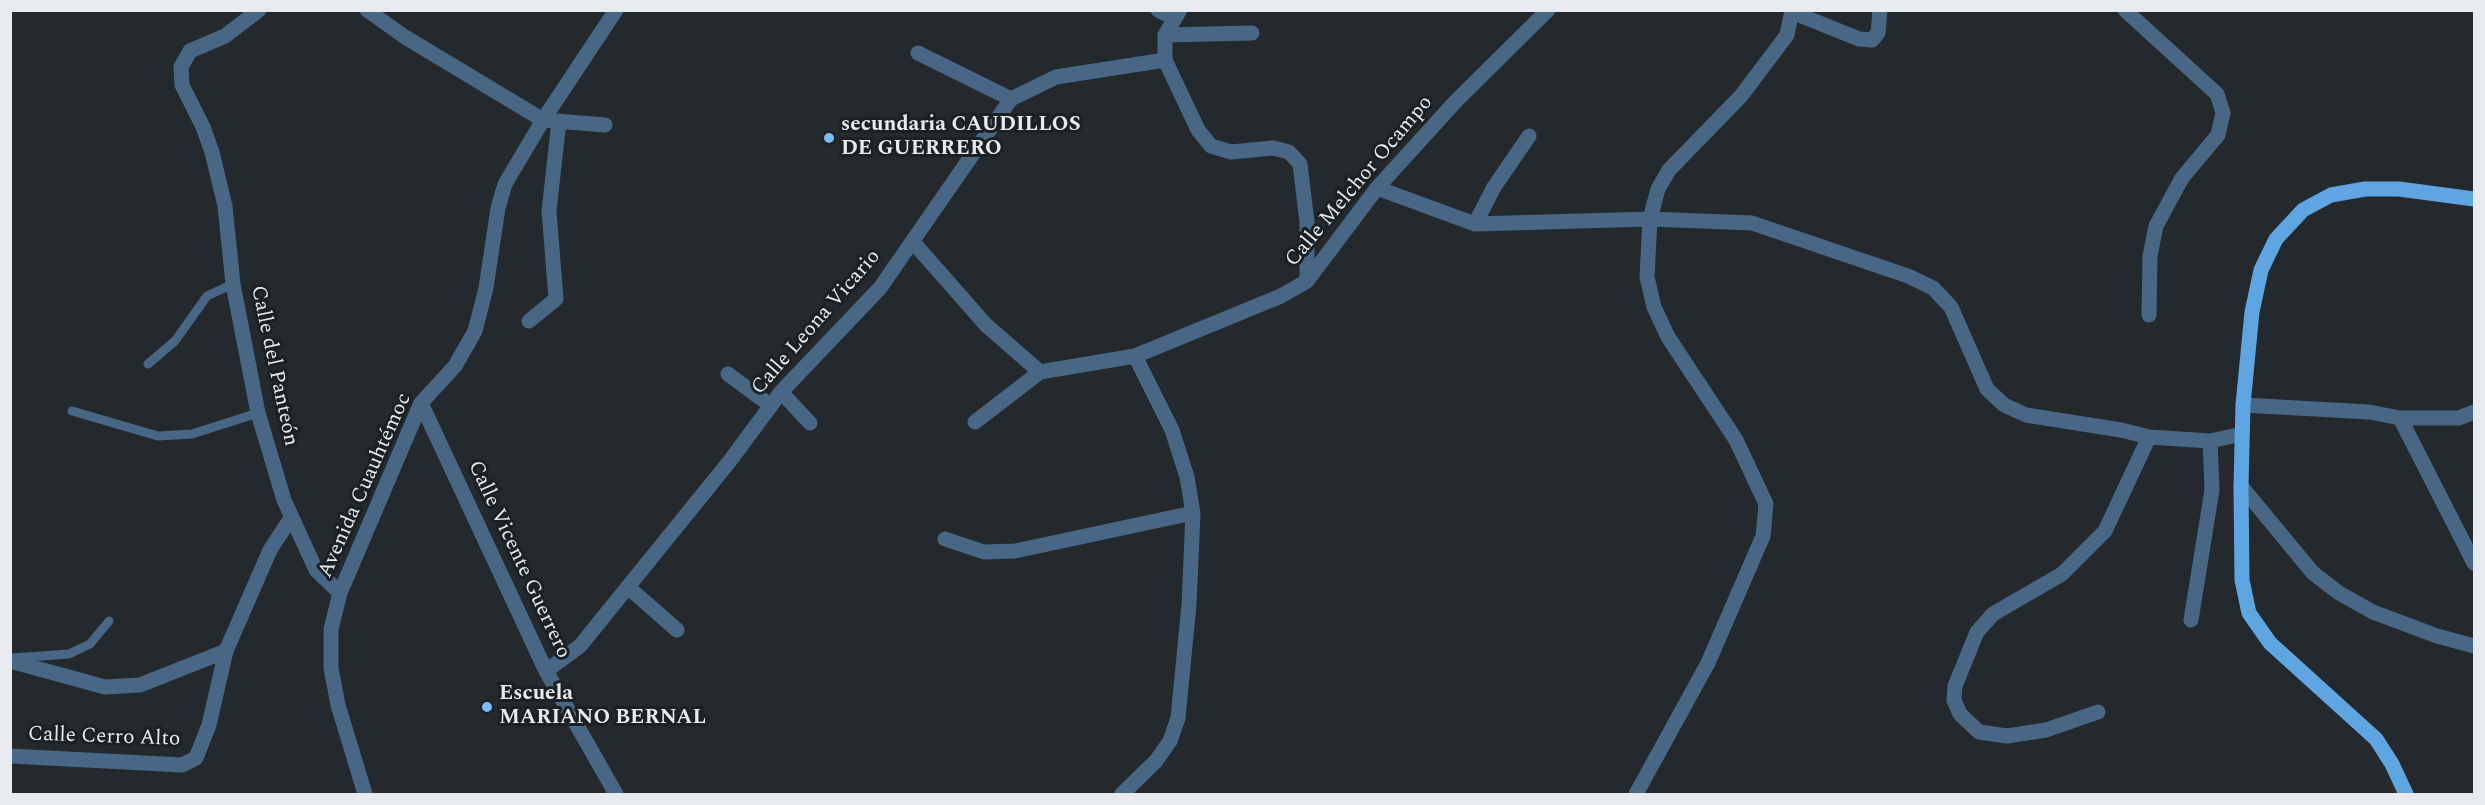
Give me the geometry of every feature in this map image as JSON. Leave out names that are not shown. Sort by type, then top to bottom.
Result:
[{"type":"main road","points":[[2406,795],[2392,764],[2376,739],[2270,643],[2249,613],[2242,580],[2241,486],[2243,405],[2252,312],[2261,270],[2276,239],[2303,210],[2331,195],[2365,189],[2399,189],[2475,199]]},
{"type":"street","name":"Calle del Panteón","points":[[259,10],[225,36],[190,51],[181,67],[182,85],[212,152],[225,206],[233,284],[258,413],[291,518],[316,570],[340,593]]},
{"type":"street","points":[[367,10],[405,37],[551,121],[605,125]]},
{"type":"street","name":"Avenida Cuauhtémoc","points":[[365,795],[338,705],[331,668],[331,629],[340,593],[421,404],[455,366],[476,331],[486,288],[498,208],[506,184],[551,121],[616,10]]},
{"type":"street","points":[[1158,10],[1177,14],[1165,35],[1165,60],[1198,130],[1211,146],[1231,152],[1273,148],[1289,152],[1300,164],[1307,222],[1307,281]]},
{"type":"street","name":"Calle Melchor Ocampo","points":[[1040,372],[1135,356],[1281,296],[1307,281],[1377,188],[1456,101],[1548,10]]},
{"type":"street","points":[[1636,795],[1708,663],[1764,536],[1766,504],[1736,440],[1668,337],[1654,307],[1647,277],[1650,219],[1658,189],[1670,170],[1741,96],[1787,35],[1792,11],[1859,39],[1872,40],[1878,33],[1880,10]]},
{"type":"street","points":[[2125,10],[2217,94],[2223,113],[2218,135],[2181,178],[2156,226],[2150,256],[2149,315]]},
{"type":"street","points":[[1165,35],[1252,33]]},
{"type":"street","points":[[918,53],[1011,99]]},
{"type":"street","name":"Calle Leona Vicario","points":[[546,671],[580,646],[629,588],[781,392],[880,288],[1011,99],[1056,77],[1165,60]]},
{"type":"street","points":[[529,321],[556,299],[549,211],[551,121]]},
{"type":"street","points":[[1475,224],[1494,187],[1529,135]]},
{"type":"street","points":[[1377,188],[1475,224],[1650,219],[1752,223],[1908,276],[1933,288],[1950,308],[1987,389],[2004,405],[2026,415],[2121,430],[2149,437],[2210,441],[2242,434]]},
{"type":"street","points":[[913,242],[986,325],[1040,372],[975,422]]},
{"type":"street","points":[[1122,795],[1156,761],[1170,741],[1178,718],[1189,605],[1193,513],[1187,477],[1172,430],[1135,356]]},
{"type":"street","points":[[728,374],[771,406]]},
{"type":"street","points":[[781,392],[810,423]]},
{"type":"street","name":"Calle Vicente Guerrero","points":[[421,404],[546,671],[616,795]]},
{"type":"street","points":[[2243,405],[2368,412],[2400,418],[2459,418],[2475,412]]},
{"type":"street","points":[[2400,418],[2475,563]]},
{"type":"street","points":[[2098,712],[2046,730],[2007,736],[1979,732],[1960,714],[1954,700],[1955,686],[1977,632],[1993,614],[2062,574],[2105,531],[2149,437]]},
{"type":"street","points":[[2191,620],[2212,490],[2210,441]]},
{"type":"street","points":[[2241,486],[2313,573],[2339,593],[2373,612],[2438,636],[2475,646]]},
{"type":"street","points":[[945,539],[984,552],[1015,551],[1193,513]]},
{"type":"street","points":[[10,659],[105,687],[140,685],[225,651],[270,550],[291,518]]},
{"type":"street","points":[[629,588],[677,630]]},
{"type":"street","name":"Calle Cerro Alto","points":[[10,756],[182,765],[196,758],[209,725],[225,651]]},
{"type":"lane","points":[[148,364],[175,341],[207,296],[233,284]]},
{"type":"lane","points":[[72,411],[158,436],[192,434],[258,413]]},
{"type":"lane","points":[[10,659],[69,654],[90,644],[109,621]]},
{"type":"place","name":"secundaria CAUDILLOS DE GUERRERO","points":[[829,138]]},
{"type":"place","name":"Escuela MARIANO BERNAL","points":[[487,707]]}]
